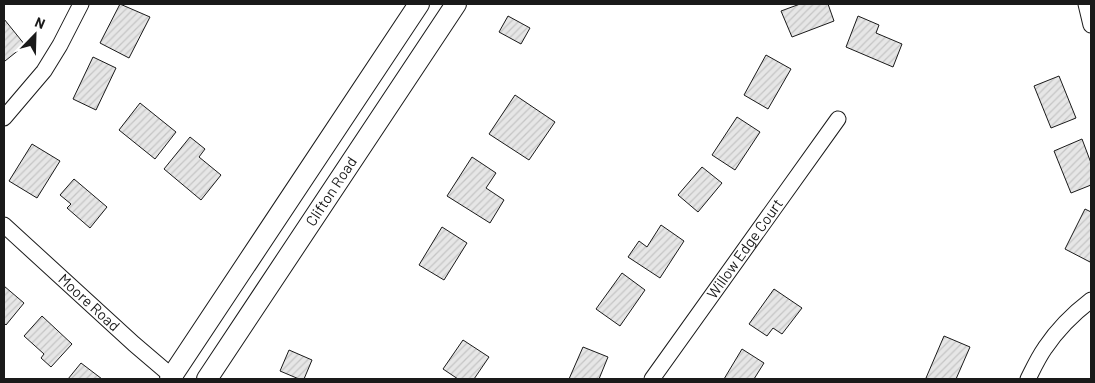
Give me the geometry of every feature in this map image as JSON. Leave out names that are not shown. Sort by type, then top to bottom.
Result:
[{"type":"main road","name":"Clifton Road","points":[[172,378],[419,4]]},
{"type":"main road","name":"Clifton Road","points":[[207,379],[456,4]]},
{"type":"street","points":[[1086,4],[1091,25]]},
{"type":"street","points":[[4,118],[44,71],[60,45],[77,5]]},
{"type":"street","name":"Willow Edge Court","points":[[652,379],[838,119]]},
{"type":"street","name":"Moore Road","points":[[4,225],[172,378]]},
{"type":"street","points":[[1028,379],[1044,348],[1073,315],[1091,300]]},
{"type":"building","points":[[120,4],[150,17],[129,58],[100,43]]},
{"type":"building","points":[[800,4],[828,4],[834,21],[792,37],[781,11]]},
{"type":"building","points":[[508,16],[530,28],[521,44],[499,32]]},
{"type":"building","points":[[858,16],[879,25],[876,33],[902,44],[893,67],[846,47]]},
{"type":"building","points":[[4,19],[25,45],[5,61],[4,59]]},
{"type":"building","points":[[766,55],[791,69],[768,109],[744,95]]},
{"type":"building","points":[[93,57],[116,68],[96,110],[73,99]]},
{"type":"building","points":[[1059,76],[1076,118],[1051,128],[1034,86]]},
{"type":"building","points":[[515,95],[555,122],[529,160],[489,134]]},
{"type":"building","points":[[140,103],[176,132],[155,159],[119,130]]},
{"type":"building","points":[[737,117],[760,132],[735,170],[712,155]]},
{"type":"building","points":[[190,137],[205,149],[199,157],[221,175],[201,200],[164,169]]},
{"type":"building","points":[[1082,139],[1091,163],[1091,185],[1071,193],[1054,151]]},
{"type":"building","points":[[32,144],[60,161],[37,198],[9,181]]},
{"type":"building","points":[[472,157],[496,173],[486,188],[504,200],[490,223],[447,196]]},
{"type":"building","points":[[702,167],[722,183],[698,212],[678,195]]},
{"type":"building","points":[[74,179],[107,207],[90,228],[67,208],[71,204],[60,195]]},
{"type":"building","points":[[1085,209],[1091,212],[1090,262],[1065,249]]},
{"type":"building","points":[[661,225],[684,241],[660,278],[628,257],[639,241],[647,247]]},
{"type":"building","points":[[442,227],[467,243],[444,280],[419,265]]},
{"type":"building","points":[[622,273],[645,290],[620,326],[596,309]]},
{"type":"building","points":[[4,286],[24,303],[6,325],[4,323]]},
{"type":"building","points":[[774,289],[802,308],[782,334],[773,328],[767,336],[749,324]]},
{"type":"building","points":[[42,316],[72,344],[51,367],[41,358],[44,354],[24,336]]},
{"type":"building","points":[[944,336],[970,347],[956,379],[926,378]]},
{"type":"building","points":[[463,340],[489,357],[474,379],[458,379],[443,369]]},
{"type":"building","points":[[583,347],[608,357],[599,379],[569,379]]},
{"type":"building","points":[[742,349],[764,363],[754,379],[724,379]]},
{"type":"building","points":[[289,350],[312,360],[304,379],[299,379],[280,371]]},
{"type":"building","points":[[81,363],[102,379],[68,379]]}]
